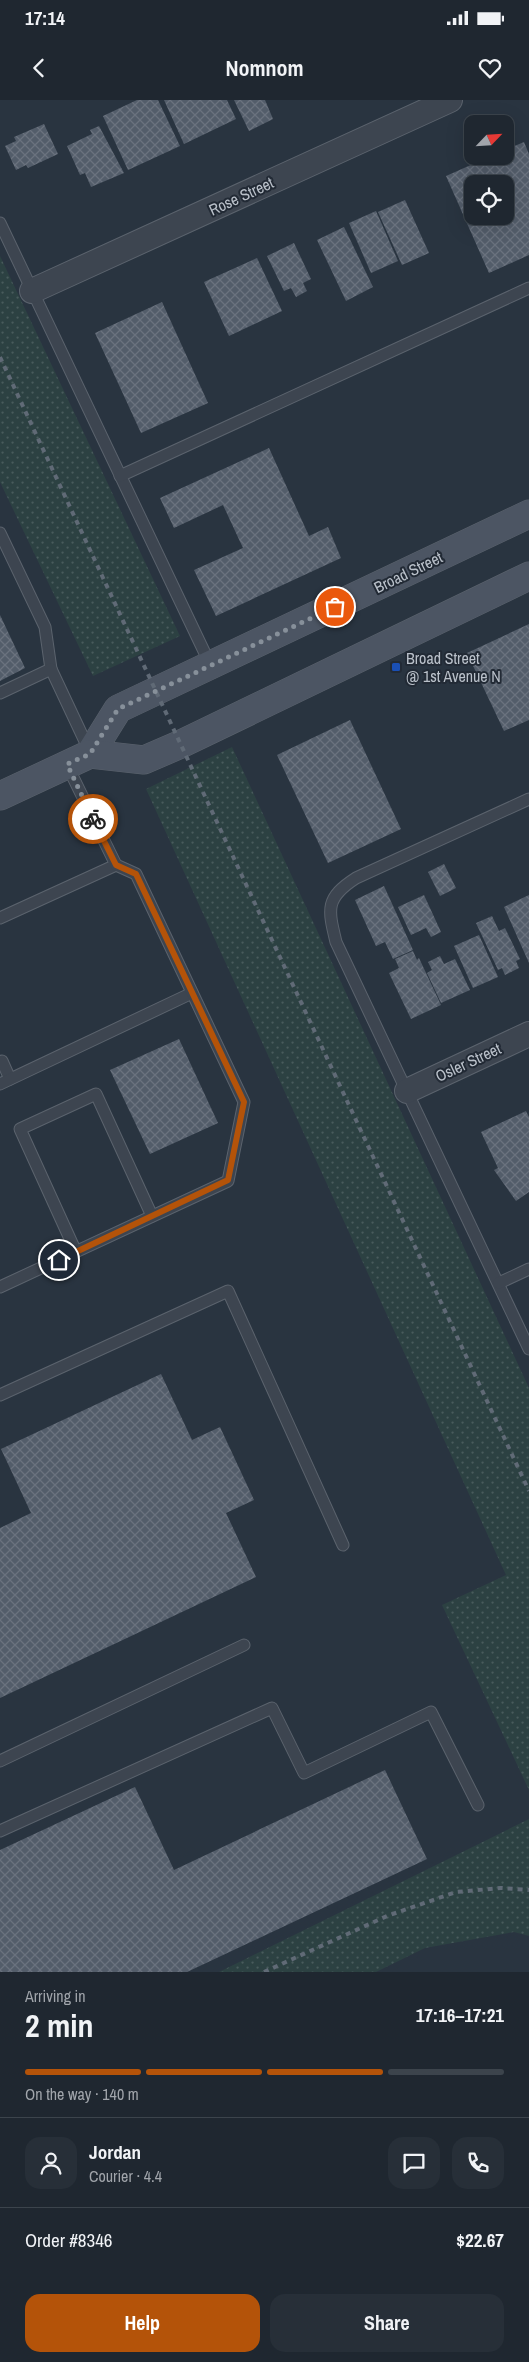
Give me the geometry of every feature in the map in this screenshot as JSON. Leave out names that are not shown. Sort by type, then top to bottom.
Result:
[{"type":"main road","name":"Broad Street","points":[[79,759],[118,709],[529,514]]},
{"type":"main road","points":[[0,796],[79,759],[144,760],[181,744],[529,576]]},
{"type":"street","name":"Rose Street","points":[[32,292],[450,100]]},
{"type":"street","name":"Osler Street","points":[[407,1091],[529,1034]]},
{"type":"lane","points":[[0,223],[211,666]]},
{"type":"lane","points":[[120,476],[529,288]]},
{"type":"lane","points":[[0,533],[45,627],[52,669],[79,759],[116,865],[136,874],[244,1102],[228,1180],[0,1287]]},
{"type":"lane","points":[[0,693],[52,669]]},
{"type":"lane","points":[[529,799],[356,878],[342,887],[332,898],[329,914],[336,942],[529,1349]]},
{"type":"lane","points":[[0,918],[116,865]]},
{"type":"lane","points":[[2,1061],[5,1082],[192,993]]},
{"type":"lane","points":[[76,1252],[20,1129],[96,1094],[152,1216]]},
{"type":"lane","points":[[499,1283],[529,1269]]},
{"type":"lane","points":[[0,1395],[228,1291],[343,1545]]},
{"type":"lane","points":[[0,1761],[244,1645]]},
{"type":"lane","points":[[0,1832],[272,1708],[304,1773],[431,1712],[478,1805]]},
{"type":"green space","points":[[0,256],[180,636],[93,676],[0,482]]},
{"type":"green space","points":[[232,747],[529,1388],[529,1790],[442,1605],[506,1575],[146,789]]},
{"type":"green space","points":[[529,1819],[529,1936],[514,1932],[425,1948],[376,1972],[219,1972]]},
{"type":"building","points":[[137,100],[158,100],[180,146],[128,170],[103,116]]},
{"type":"building","points":[[164,100],[227,100],[236,119],[184,144]]},
{"type":"building","points":[[234,100],[265,100],[273,119],[249,131]]},
{"type":"building","points":[[44,124],[58,154],[28,168],[26,165],[16,170],[5,146],[16,141],[14,137]]},
{"type":"building","points":[[99,126],[124,173],[91,187],[85,173],[80,175],[67,146],[92,134],[90,130]]},
{"type":"building","points":[[524,142],[529,154],[529,255],[489,273],[468,225],[514,225],[514,175],[464,175],[464,217],[446,176],[471,165],[514,165],[514,146]]},
{"type":"building","points":[[405,200],[429,253],[402,265],[378,212]]},
{"type":"building","points":[[376,211],[398,261],[371,273],[349,223]]},
{"type":"building","points":[[344,227],[373,287],[346,301],[317,240]]},
{"type":"building","points":[[294,243],[311,279],[303,283],[307,291],[296,297],[291,288],[284,291],[267,256]]},
{"type":"building","points":[[257,258],[282,311],[229,336],[204,282]]},
{"type":"building","points":[[162,302],[208,403],[141,433],[95,333]]},
{"type":"building","points":[[269,448],[309,536],[328,527],[341,558],[216,616],[194,570],[243,548],[223,505],[174,528],[160,498]]},
{"type":"building","points":[[0,615],[25,668],[0,681]]},
{"type":"building","points":[[529,624],[529,720],[504,731],[467,653]]},
{"type":"building","points":[[350,720],[401,829],[328,863],[277,755]]},
{"type":"building","points":[[444,864],[456,888],[440,896],[428,872]]},
{"type":"building","points":[[384,886],[413,950],[393,959],[385,942],[376,946],[355,900]]},
{"type":"building","points":[[424,895],[441,932],[431,937],[426,928],[411,935],[398,907]]},
{"type":"building","points":[[529,895],[529,963],[504,907]]},
{"type":"building","points":[[492,916],[499,931],[505,928],[520,959],[516,961],[519,968],[505,975],[502,968],[498,970],[476,923]]},
{"type":"building","points":[[479,935],[498,977],[473,988],[454,946]]},
{"type":"building","points":[[413,951],[417,960],[419,958],[441,1005],[411,1019],[389,973],[399,968],[395,959]]},
{"type":"building","points":[[440,956],[444,964],[455,959],[470,990],[441,1003],[427,973],[432,970],[428,962]]},
{"type":"building","points":[[179,1039],[218,1123],[150,1154],[110,1070]]},
{"type":"building","points":[[526,1111],[529,1117],[529,1192],[516,1201],[494,1170],[498,1168],[481,1132]]},
{"type":"building","points":[[161,1374],[192,1440],[220,1427],[254,1500],[226,1513],[256,1577],[0,1698],[0,1528],[31,1513],[1,1449]]},
{"type":"building","points":[[385,1770],[427,1859],[187,1972],[0,1972],[0,1850],[135,1787],[174,1870]]},
{"type":"railway","points":[[0,357],[529,1491]]},
{"type":"railway","points":[[264,1972],[387,1916],[456,1892],[501,1888],[529,1890]]},
{"type":"way so far","points":[[93,819],[67,764],[90,754],[118,709],[335,607]]},
{"type":"place","name":"Broad Street @ 1st Avenue N","points":[[396,667]]},
{"type":"route","points":[[59,1260],[228,1180],[244,1102],[136,874],[116,865],[93,819]]}]
